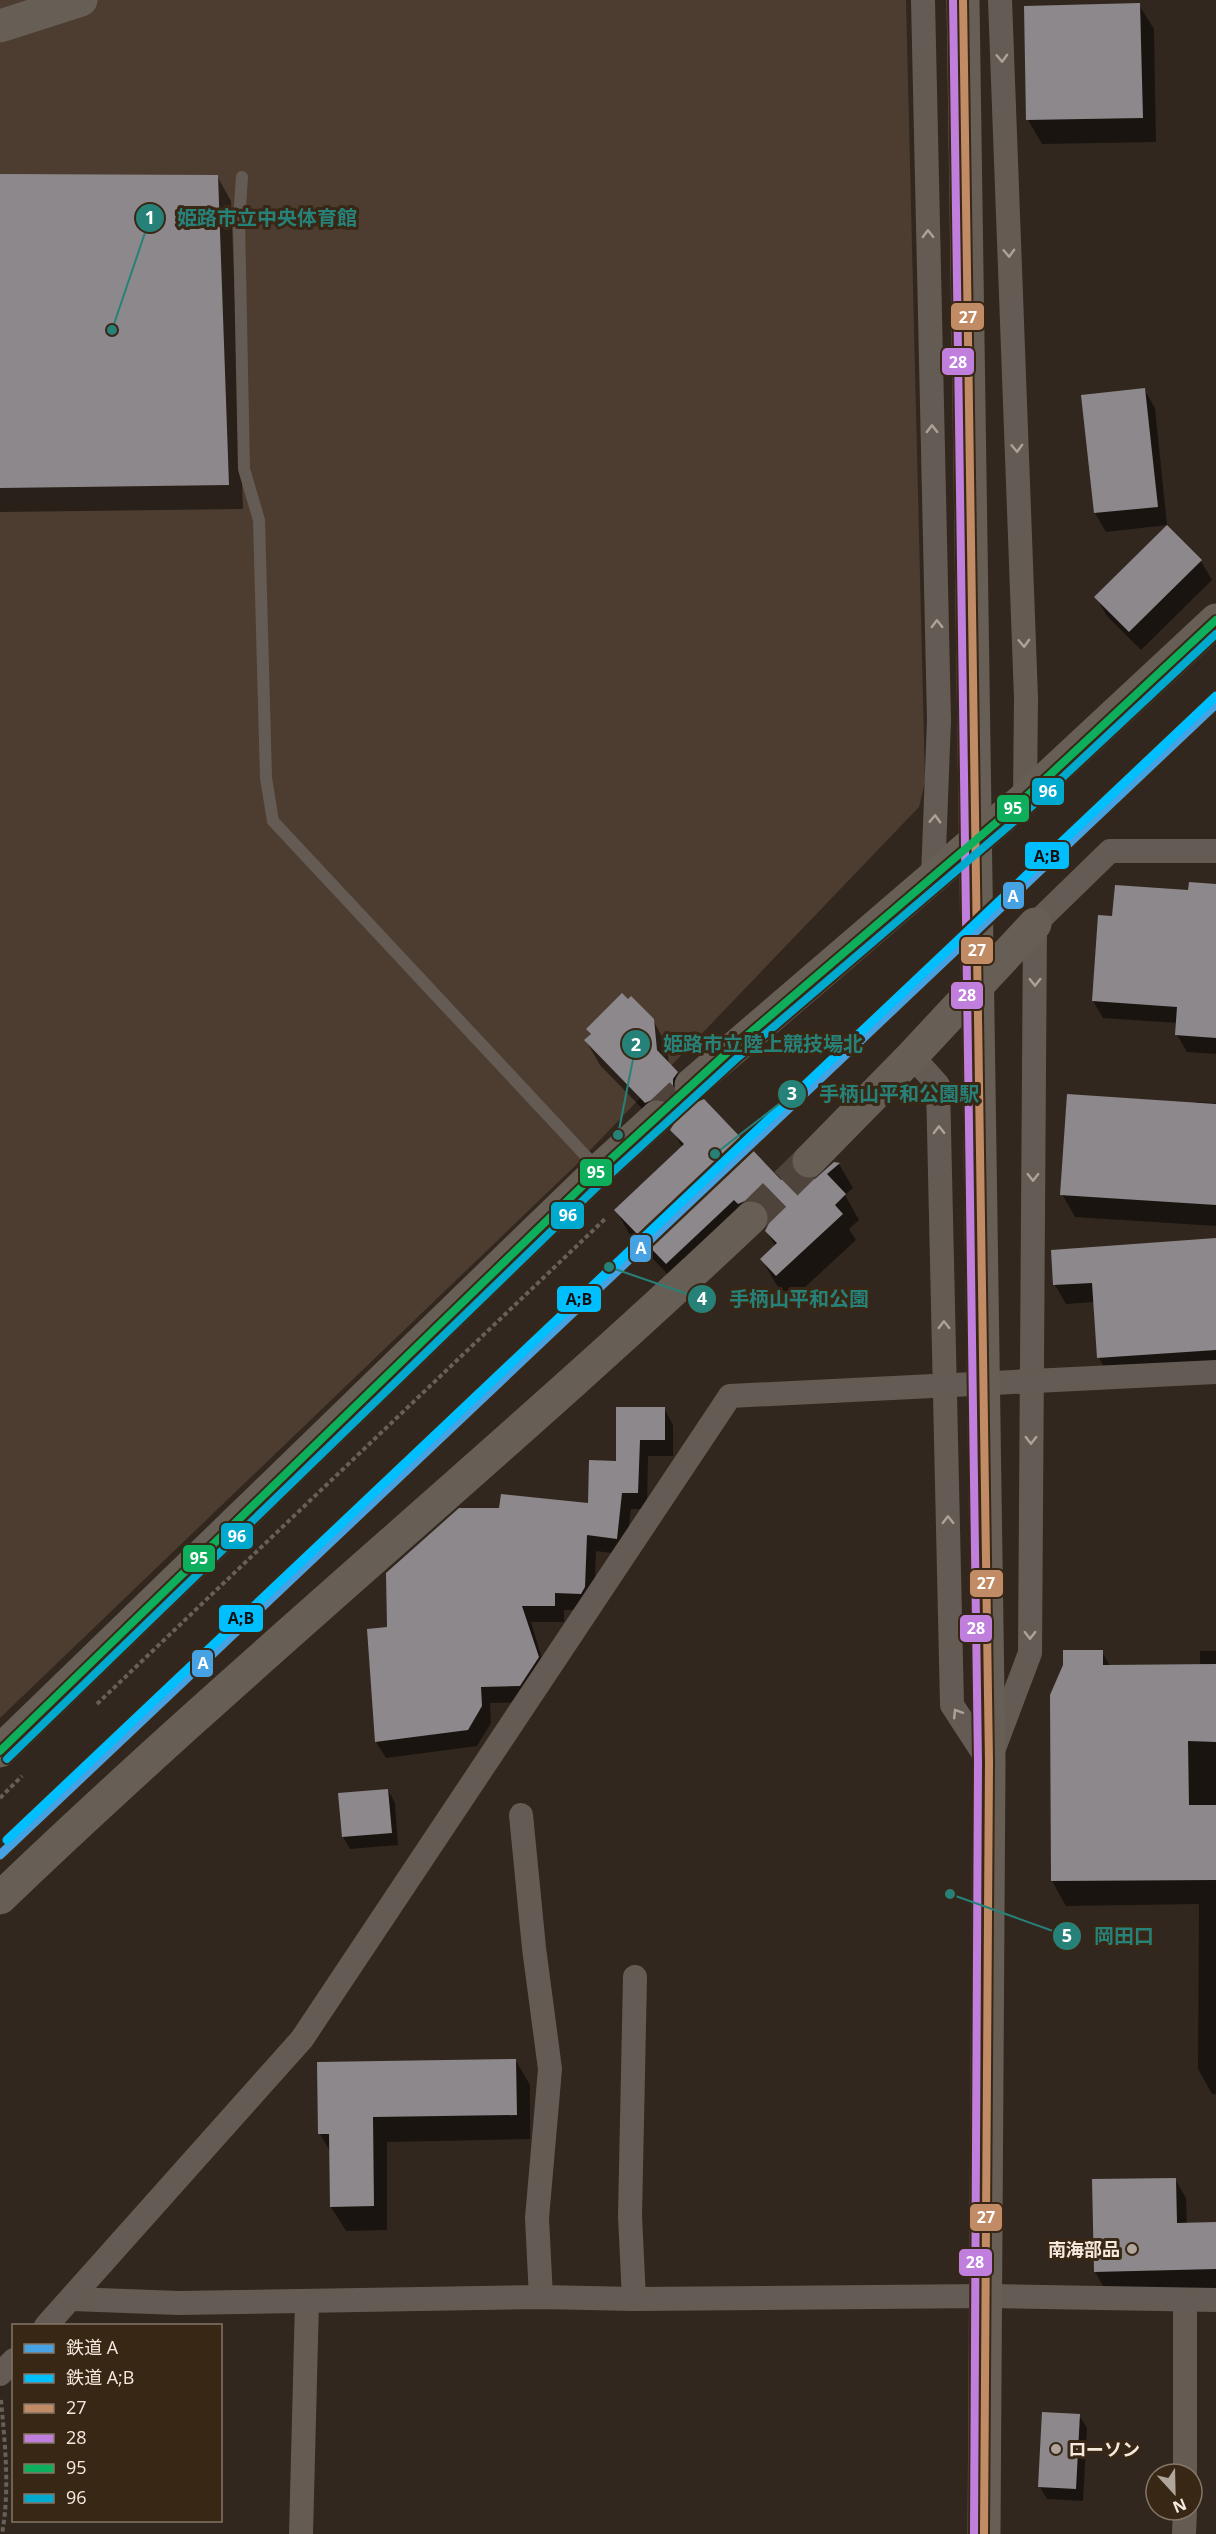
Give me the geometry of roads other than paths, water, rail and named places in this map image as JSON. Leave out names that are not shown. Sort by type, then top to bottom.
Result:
[{"type":"street","points":[[0,26],[81,0]]},
{"type":"street","points":[[923,0],[939,720],[933,877]]},
{"type":"street","points":[[963,0],[989,1762],[984,2534]]},
{"type":"street","points":[[1000,0],[1025,686],[1025,798]]},
{"type":"street","points":[[691,1085],[1025,798],[1216,620]]},
{"type":"street","points":[[809,1161],[912,1056],[1035,924],[1110,850],[1216,851]]},
{"type":"street","points":[[989,1762],[1030,1653],[1035,924]]},
{"type":"street","points":[[912,1056],[938,1085],[952,1705],[989,1762]]},
{"type":"street","points":[[0,1751],[593,1164],[657,1117]]},
{"type":"street","points":[[0,1898],[98,1804],[612,1347],[751,1218]]},
{"type":"street","points":[[47,2324],[72,2299],[302,2039],[730,1396],[1216,1372]]},
{"type":"street","points":[[521,1815],[534,1948],[550,2069],[537,2218],[541,2297]]},
{"type":"street","points":[[634,2299],[630,2216],[635,1977]]},
{"type":"street","points":[[72,2299],[179,2303],[541,2297],[634,2299],[986,2296],[1216,2300]]},
{"type":"street","points":[[1185,2301],[1185,2462]]},
{"type":"street","points":[[301,2534],[307,2302]]},
{"type":"street","points":[[0,2374],[12,2362]]},
{"type":"lane","points":[[242,177],[238,221],[244,469],[259,520],[266,778],[273,820],[593,1164]]},
{"type":"tunnel","points":[[657,1117],[691,1085]]},
{"type":"tunnel","points":[[751,1218],[809,1161]]},
{"type":"rail line","name":"A;B","points":[[7,1840],[1216,696]]},
{"type":"rail line","name":"A","points":[[0,1855],[1216,704]]},
{"type":"place","name":"姫路市立中央体育館","points":[[112,330]]},
{"type":"place","name":"姫路市立陸上競技場北","points":[[618,1135]]},
{"type":"place","name":"手柄山平和公園駅","points":[[715,1154]]},
{"type":"place","name":"手柄山平和公園","points":[[609,1267]]},
{"type":"place","name":"岡田口","points":[[950,1894]]},
{"type":"place","name":"南海部品","points":[[1132,2249]]},
{"type":"place","name":"ローソン","points":[[1056,2449]]}]
